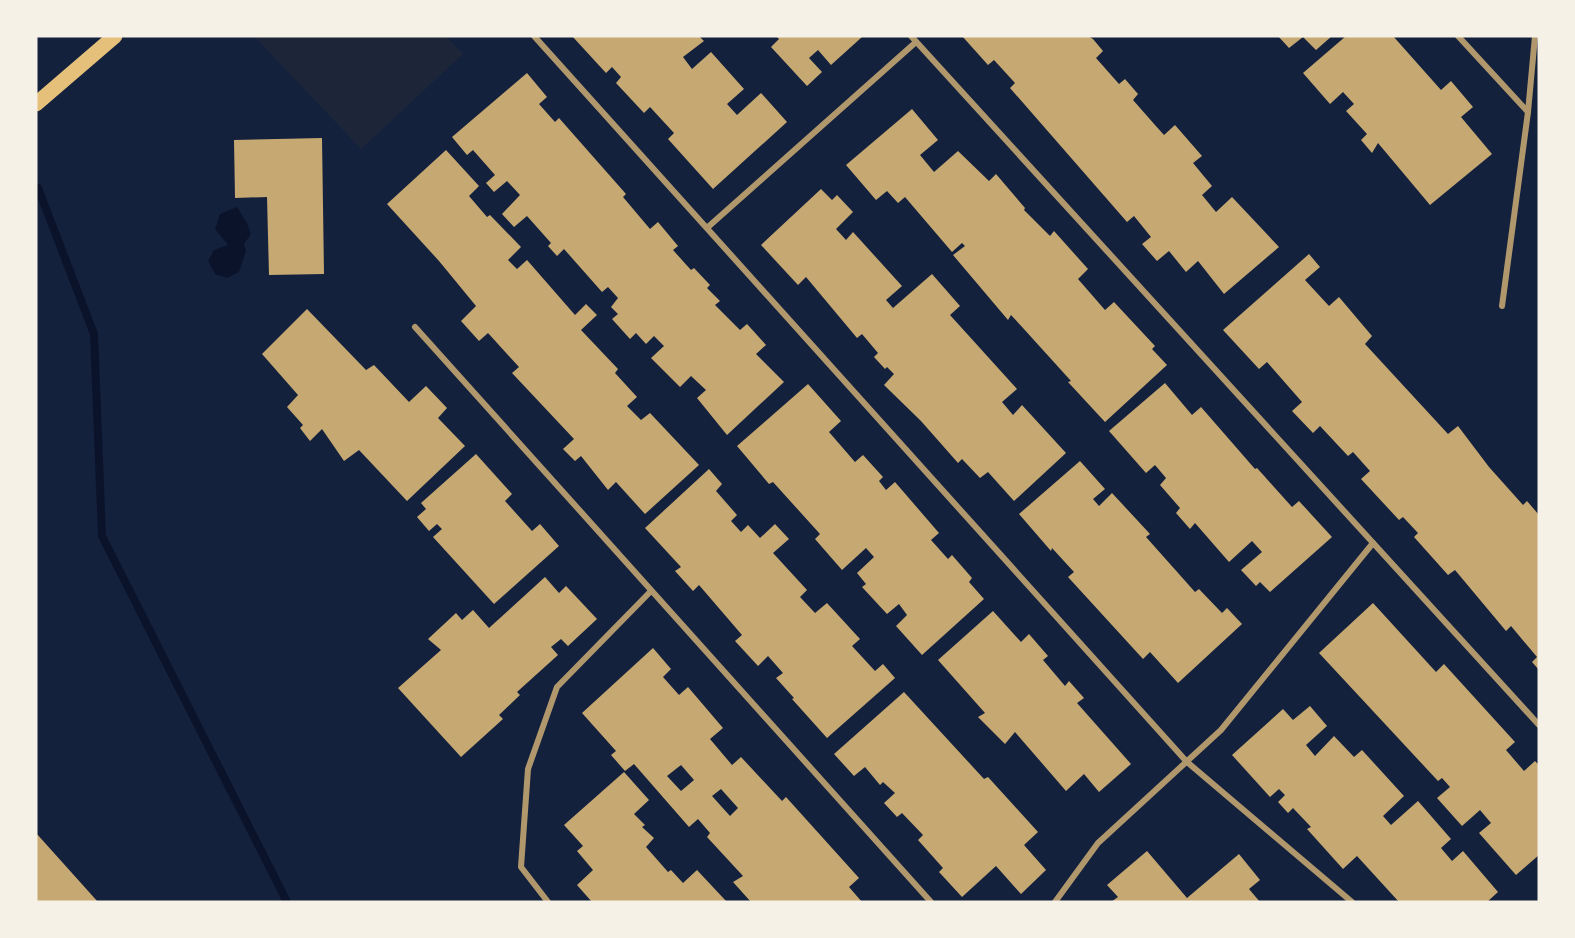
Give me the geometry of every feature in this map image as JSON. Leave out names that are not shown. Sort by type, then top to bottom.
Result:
[{"type":"main road","points":[[36,104],[115,36]]},
{"type":"street","points":[[534,36],[1187,762],[1352,902]]},
{"type":"street","points":[[1458,36],[1528,112]]},
{"type":"street","points":[[1502,306],[1528,112],[1535,36]]},
{"type":"street","points":[[708,227],[914,39],[1539,725]]},
{"type":"street","points":[[415,327],[931,902]]},
{"type":"street","points":[[1055,902],[1098,843],[1221,730],[1373,543]]},
{"type":"street","points":[[548,902],[521,867],[528,769],[557,687],[651,591]]},
{"type":"shaded area","points":[[254,36],[446,36],[463,54],[361,149]]},
{"type":"shaded area","points":[[237,207],[251,234],[244,244],[246,251],[239,272],[227,278],[215,274],[208,261],[214,250],[228,245],[215,229],[220,214]]},
{"type":"building","points":[[572,36],[699,36],[704,41],[683,57],[692,69],[711,52],[744,89],[727,104],[737,115],[761,93],[787,122],[713,189],[668,139],[674,133],[650,107],[644,113],[616,83],[621,77],[612,67],[606,73]]},
{"type":"building","points":[[776,36],[862,37],[831,65],[818,50],[809,58],[822,72],[807,86],[771,47],[779,39]]},
{"type":"building","points":[[962,36],[1088,36],[1093,39],[1103,51],[1096,58],[1119,84],[1125,79],[1138,94],[1133,100],[1164,135],[1175,125],[1202,156],[1193,163],[1212,186],[1202,195],[1216,212],[1232,197],[1279,247],[1224,294],[1198,261],[1186,272],[1169,251],[1157,261],[1142,244],[1151,237],[1134,216],[1127,222],[1010,88],[1015,83],[994,60],[988,65]]},
{"type":"building","points":[[1278,36],[1332,36],[1316,50],[1303,37],[1289,48]]},
{"type":"building","points":[[1346,36],[1393,36],[1441,90],[1451,81],[1473,107],[1461,117],[1492,154],[1430,205],[1378,143],[1372,153],[1361,140],[1367,134],[1346,111],[1354,104],[1343,92],[1330,104],[1303,73]]},
{"type":"building","points":[[527,73],[547,97],[539,104],[555,122],[559,118],[626,194],[623,197],[650,229],[658,222],[678,246],[673,250],[691,270],[694,268],[710,285],[707,288],[720,301],[715,305],[740,330],[747,324],[766,345],[756,354],[784,382],[727,435],[697,398],[706,390],[691,376],[680,387],[651,358],[664,346],[654,336],[646,344],[636,333],[630,339],[612,319],[618,314],[611,307],[618,298],[608,287],[602,292],[564,249],[557,256],[548,246],[551,243],[527,216],[514,227],[502,214],[520,195],[507,181],[494,192],[486,183],[495,175],[473,150],[467,155],[452,137]]},
{"type":"building","points":[[912,109],[938,140],[920,155],[934,172],[958,151],[989,181],[996,174],[1025,208],[1024,210],[1050,236],[1054,231],[1088,269],[1078,279],[1105,310],[1114,302],[1155,346],[1152,349],[1167,365],[1105,422],[1011,315],[1008,320],[953,255],[965,246],[962,243],[952,252],[905,197],[898,203],[887,191],[876,200],[846,165]]},
{"type":"building","points":[[322,138],[324,274],[269,275],[267,197],[235,198],[234,140]]},
{"type":"building","points":[[446,150],[479,186],[469,196],[487,217],[490,215],[521,247],[508,260],[517,269],[527,260],[575,315],[586,304],[597,315],[581,330],[618,369],[615,373],[637,397],[627,406],[641,420],[650,413],[699,465],[645,514],[616,482],[608,490],[581,456],[575,461],[563,449],[574,439],[512,373],[519,367],[488,333],[479,341],[461,321],[476,306],[387,204]]},
{"type":"building","points":[[821,189],[832,200],[837,195],[853,212],[836,229],[846,240],[853,232],[902,286],[886,300],[893,308],[932,274],[960,306],[950,315],[1017,389],[1002,402],[1013,415],[1022,405],[1066,453],[1014,501],[988,472],[980,478],[962,459],[958,463],[921,421],[884,385],[894,374],[887,367],[885,369],[874,357],[878,353],[862,334],[857,338],[806,277],[798,285],[761,245]]},
{"type":"building","points":[[1309,254],[1320,267],[1305,280],[1329,306],[1339,297],[1372,336],[1365,344],[1448,434],[1458,426],[1489,467],[1523,505],[1527,501],[1539,515],[1539,670],[1532,662],[1537,657],[1511,626],[1506,631],[1455,570],[1448,575],[1414,537],[1418,533],[1403,517],[1399,520],[1361,479],[1370,471],[1353,452],[1348,456],[1320,426],[1313,433],[1292,411],[1302,402],[1267,362],[1259,369],[1223,330]]},
{"type":"building","points":[[307,309],[366,370],[374,365],[409,402],[426,386],[447,408],[438,418],[465,446],[407,501],[359,450],[344,461],[322,429],[310,441],[300,428],[303,425],[287,407],[298,395],[262,354]]},
{"type":"building","points":[[1165,383],[1192,415],[1201,407],[1292,507],[1299,501],[1332,537],[1270,592],[1260,582],[1256,586],[1241,570],[1262,552],[1252,541],[1229,562],[1195,523],[1190,529],[1176,513],[1180,508],[1160,485],[1166,478],[1155,465],[1146,473],[1109,431]]},
{"type":"building","points":[[808,384],[841,421],[829,432],[855,462],[863,455],[883,477],[879,481],[886,490],[895,482],[939,533],[931,540],[948,559],[952,555],[972,578],[969,582],[984,599],[922,655],[896,626],[907,615],[899,604],[887,614],[862,587],[866,584],[857,573],[874,557],[866,548],[842,570],[815,539],[820,534],[773,482],[769,484],[737,446]]},
{"type":"building","points":[[476,454],[512,494],[505,501],[532,531],[540,524],[559,546],[494,604],[433,537],[442,529],[437,524],[429,531],[417,517],[426,509],[421,503]]},
{"type":"building","points":[[1080,461],[1105,489],[1093,499],[1099,506],[1112,493],[1150,534],[1146,537],[1195,592],[1199,589],[1222,613],[1227,608],[1242,624],[1178,683],[1150,652],[1143,659],[1068,577],[1074,572],[1052,548],[1051,551],[1019,514]]},
{"type":"building","points":[[709,469],[722,484],[716,491],[737,515],[731,521],[741,532],[748,525],[760,538],[775,524],[789,539],[773,553],[807,590],[800,597],[815,613],[827,603],[860,639],[852,646],[875,671],[883,664],[895,678],[827,738],[776,678],[783,673],[768,656],[758,666],[735,641],[742,635],[699,585],[693,591],[675,571],[681,567],[645,528]]},
{"type":"building","points":[[545,577],[559,593],[566,586],[597,619],[568,646],[561,639],[551,647],[558,655],[517,692],[520,695],[499,715],[503,719],[461,757],[398,688],[441,650],[428,639],[456,613],[462,620],[473,610],[489,628]]},
{"type":"building","points":[[1373,603],[1436,672],[1444,664],[1515,742],[1506,750],[1524,771],[1535,761],[1539,765],[1539,855],[1516,875],[1479,833],[1491,823],[1480,810],[1462,826],[1437,798],[1450,787],[1442,778],[1438,781],[1319,653]]},
{"type":"building","points":[[993,611],[1021,642],[1029,634],[1048,656],[1043,660],[1065,686],[1069,681],[1084,698],[1077,703],[1131,764],[1099,792],[1084,774],[1066,791],[1015,732],[1005,744],[978,717],[985,713],[938,660]]},
{"type":"building","points":[[653,648],[671,669],[663,677],[679,695],[688,687],[723,728],[710,739],[732,765],[741,757],[782,801],[786,797],[859,878],[849,887],[862,902],[751,902],[733,882],[743,876],[707,837],[710,833],[698,819],[689,827],[634,764],[625,771],[611,755],[616,751],[582,713]],"holes":[[[681,765],[694,780],[681,791],[667,776]],[[721,789],[738,808],[730,816],[712,796]]]},
{"type":"building","points":[[904,692],[984,779],[988,777],[1038,832],[1024,845],[1046,870],[1021,894],[996,866],[962,897],[939,872],[943,868],[918,840],[923,835],[902,813],[897,817],[884,803],[895,793],[883,782],[880,785],[865,767],[854,776],[834,754]]},
{"type":"building","points":[[1310,706],[1327,726],[1306,745],[1315,756],[1334,736],[1354,757],[1362,750],[1404,796],[1383,816],[1391,825],[1418,801],[1451,839],[1441,848],[1452,861],[1463,851],[1498,892],[1487,902],[1399,902],[1357,856],[1343,869],[1307,829],[1311,827],[1293,808],[1288,813],[1278,802],[1285,795],[1279,789],[1270,797],[1232,755],[1283,709],[1293,720]]},
{"type":"building","points":[[624,772],[649,800],[634,814],[645,825],[642,827],[654,838],[646,847],[668,872],[671,870],[683,883],[697,870],[725,902],[592,902],[577,885],[593,870],[577,851],[583,846],[564,825]]},
{"type":"building","points":[[36,833],[98,902],[36,902]]},
{"type":"building","points":[[1147,851],[1187,898],[1239,854],[1260,880],[1249,889],[1260,902],[1111,902],[1118,897],[1107,885]]},
{"type":"waterway","points":[[38,188],[94,334],[102,536],[287,902]]}]
